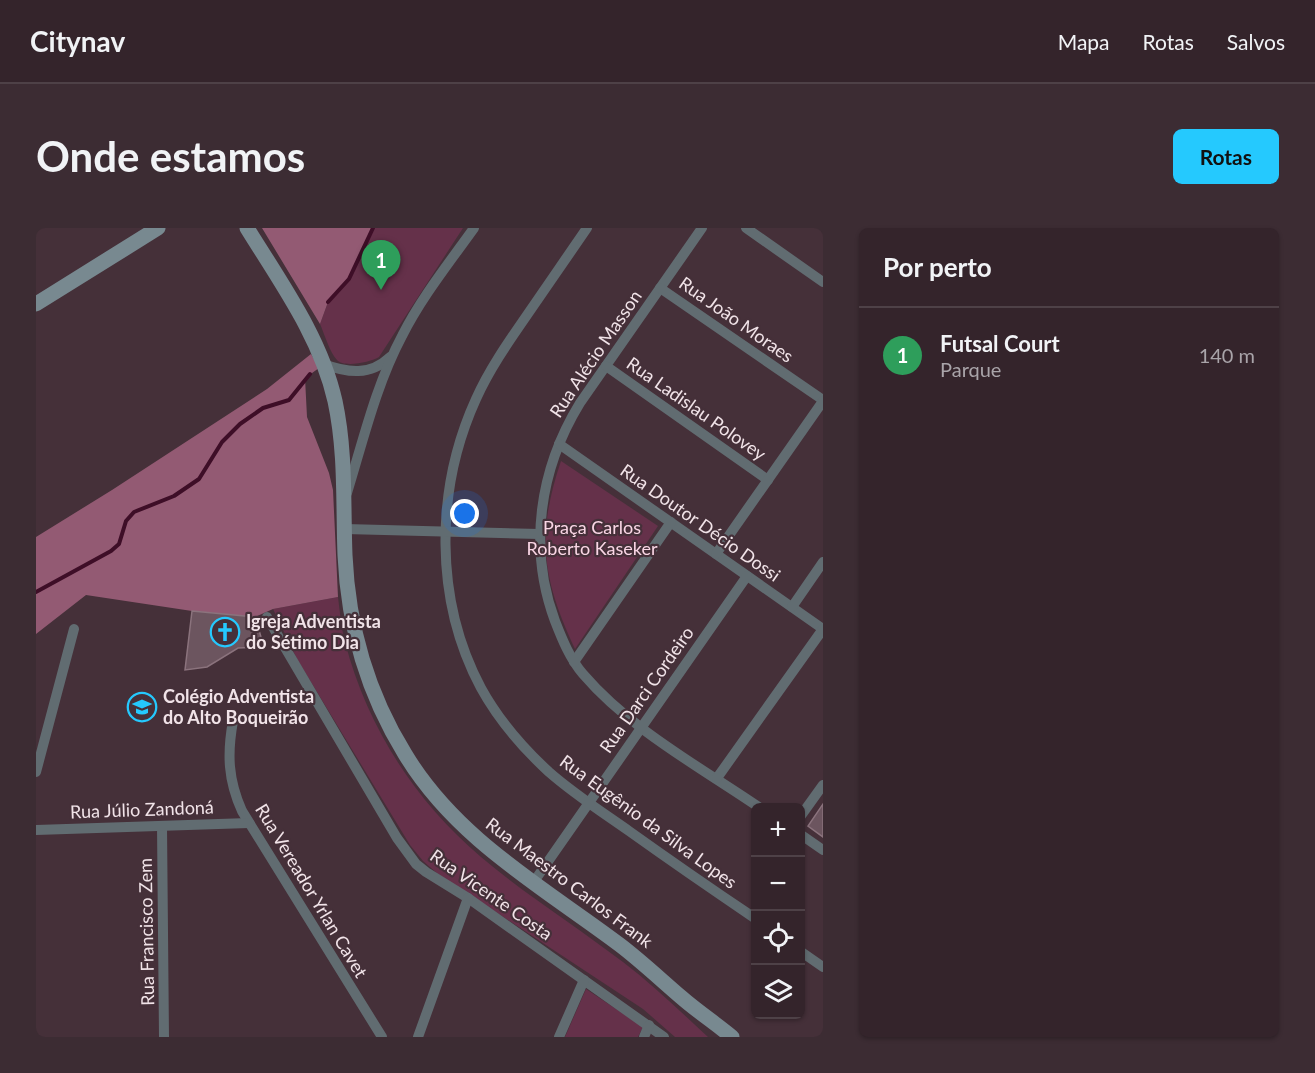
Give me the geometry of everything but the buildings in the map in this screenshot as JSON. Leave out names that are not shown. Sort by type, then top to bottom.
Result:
[{"type":"main road","points":[[36,304],[158,228]]},
{"type":"main road","name":"Rua Maestro Carlos Frank","points":[[248,228],[305,324],[323,364],[334,398],[341,435],[347,584],[354,629],[370,683],[393,734],[419,776],[450,814],[482,845],[619,945],[732,1037]]},
{"type":"main road","name":"Rua Maestro Carlos Frank","points":[[682,997],[717,1037]]},
{"type":"street","points":[[345,501],[372,412],[393,355],[410,320],[474,228]]},
{"type":"street","name":"Rua Eugênio da Silva Lopes","points":[[587,228],[499,357],[476,398],[459,444],[448,498],[445,531],[446,560],[453,609],[464,647],[481,687],[494,709],[529,752],[566,787],[751,916]]},
{"type":"street","name":"Rua Alécio Masson","points":[[702,228],[572,416],[559,444],[542,502],[539,534],[540,558],[547,595],[559,630],[574,662],[600,693],[641,727],[754,803]]},
{"type":"street","points":[[746,228],[823,282]]},
{"type":"street","name":"Rua João Moraes","points":[[660,288],[823,400]]},
{"type":"street","points":[[323,364],[348,372],[361,372],[374,369],[393,355]]},
{"type":"street","name":"Rua Ladislau Polovey","points":[[606,366],[768,480]]},
{"type":"street","points":[[716,554],[823,400]]},
{"type":"street","name":"Rua Doutor Décio Dossi","points":[[559,444],[823,629]]},
{"type":"street","points":[[574,662],[671,522]]},
{"type":"street","points":[[345,528],[539,534]]},
{"type":"street","points":[[792,607],[823,562]]},
{"type":"street","name":"Rua Darci Cordeiro","points":[[533,883],[747,576]]},
{"type":"street","name":"Rua Vicente Costa","points":[[267,617],[407,853],[426,872],[468,898],[664,1037]]},
{"type":"street","points":[[36,772],[74,629]]},
{"type":"street","points":[[717,778],[823,629]]},
{"type":"street","name":"Rua Vereador Yrlan Cavet","points":[[233,721],[228,751],[237,799],[249,823],[382,1037]]},
{"type":"street","points":[[805,811],[823,785]]},
{"type":"street","name":"Rua Júlio Zandoná","points":[[36,830],[249,823]]},
{"type":"street","name":"Rua Francisco Zem","points":[[162,826],[164,1037]]},
{"type":"street","points":[[805,837],[823,849]]},
{"type":"street","points":[[418,1037],[468,898]]},
{"type":"street","points":[[805,954],[823,966]]},
{"type":"street","points":[[559,1037],[584,980]]},
{"type":"street","points":[[644,1037],[649,1025]]},
{"type":"green space","points":[[373,228],[463,228],[379,357],[370,361],[345,364],[334,357],[320,324],[328,302],[349,279]]},
{"type":"green space","name":"Praça Carlos Roberto Kaseker","points":[[561,461],[658,526],[575,649],[555,600],[546,556],[548,512]]},
{"type":"green space","points":[[338,597],[345,642],[366,703],[396,760],[435,811],[481,857],[634,971],[708,1037],[675,1037],[643,1009],[438,874],[423,861],[410,845],[297,659],[273,609]]},
{"type":"green space","points":[[586,989],[643,1027],[638,1037],[565,1037]]},
{"type":"shaded area","points":[[262,228],[372,228],[349,279],[328,302],[320,324]]},
{"type":"shaded area","points":[[311,354],[319,368],[305,378],[307,417],[329,473],[333,490],[338,597],[273,609],[255,617],[192,611],[86,595],[36,634],[36,537],[267,389]]},
{"type":"waterway","points":[[328,302],[349,279],[373,228]]},
{"type":"waterway","points":[[36,592],[111,551],[119,544],[126,521],[134,512],[174,496],[199,479],[222,442],[240,424],[263,408],[289,400],[310,374]]},
{"type":"place","name":"Futsal Court","points":[[381,290]]},
{"type":"place","name":"Igreja Adventista do Sétimo Dia","points":[[225,632]]},
{"type":"place","name":"Colégio Adventista do Alto Boqueirão","points":[[142,707]]}]
